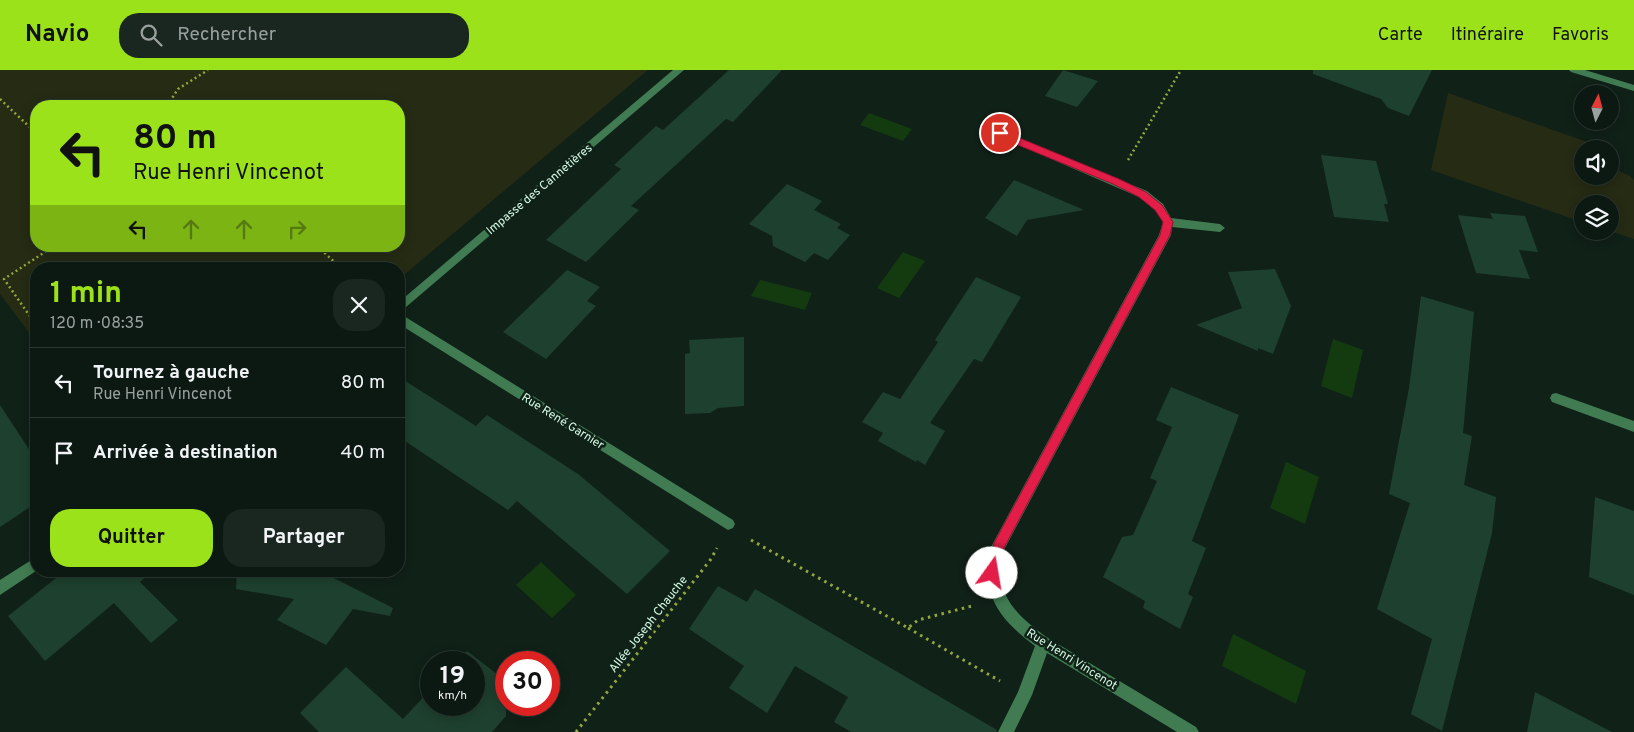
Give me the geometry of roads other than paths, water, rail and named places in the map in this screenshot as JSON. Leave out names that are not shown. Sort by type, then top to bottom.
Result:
[{"type":"street","name":"Impasse des Cannetières","points":[[405,304],[678,70]]},
{"type":"street","points":[[1574,70],[1634,88]]},
{"type":"street","points":[[1000,133],[1143,194],[1159,207],[1168,222],[1220,228]]},
{"type":"street","name":"Rue Henri Vincenot","points":[[1168,222],[1165,235],[998,547],[992,573],[998,598],[1021,627],[1043,643],[1192,732]]},
{"type":"street","name":"Rue René Garnier","points":[[405,322],[728,524]]},
{"type":"street","points":[[1556,398],[1634,427]]},
{"type":"street","points":[[0,588],[30,567]]},
{"type":"street","points":[[1006,732],[1024,695],[1043,643]]}]
